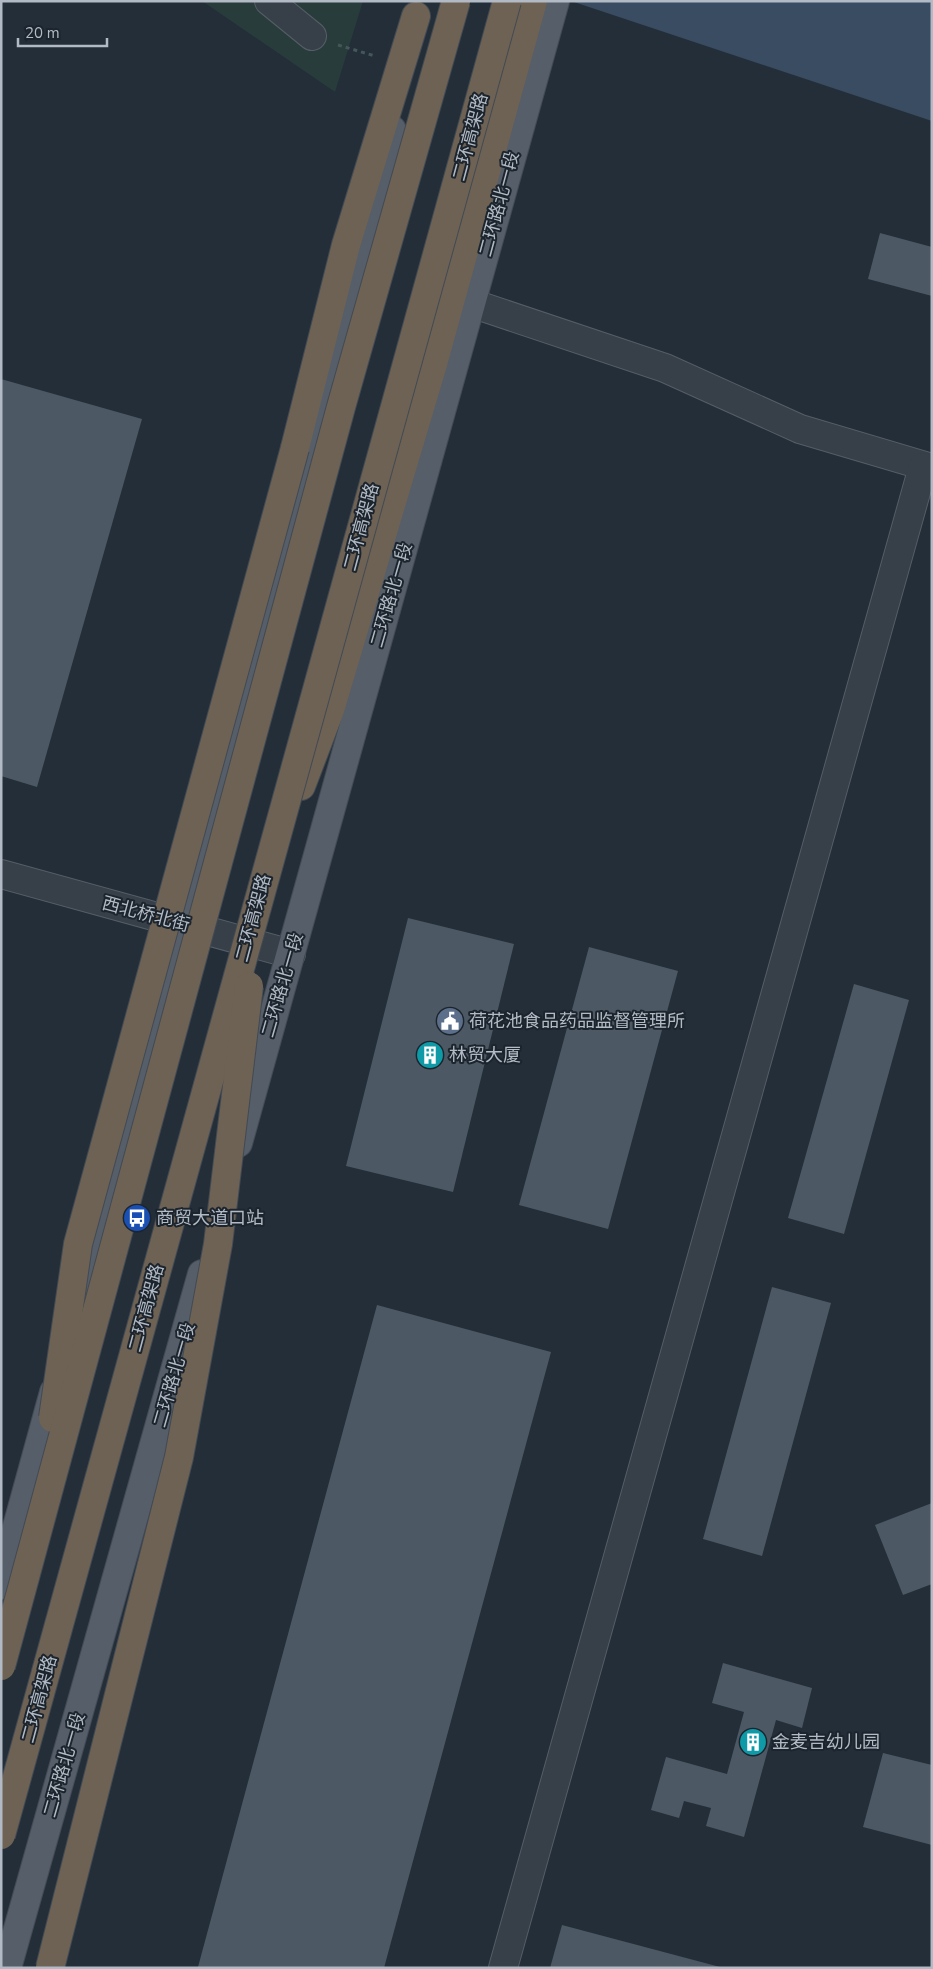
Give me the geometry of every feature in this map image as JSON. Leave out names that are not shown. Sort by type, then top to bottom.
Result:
[{"type":"highway","points":[[1,1642],[11,1589],[37,1533],[341,407],[456,1]]},
{"type":"highway","name":"二环高架路","points":[[1,1835],[507,1]]},
{"type":"highway","points":[[50,1968],[179,1457],[218,1244],[260,895],[330,710],[433,364],[546,7]]},
{"type":"highway","points":[[37,1533],[78,1244],[295,448],[346,245],[418,9]]},
{"type":"highway","points":[[1,1666],[11,1589]]},
{"type":"main road","name":"二环路北一段","points":[[7,1968],[472,303],[546,7]]},
{"type":"main road","points":[[11,1589],[182,924],[366,252],[418,9]]},
{"type":"street","points":[[269,1],[312,36]]},
{"type":"street","points":[[472,303],[665,368],[800,429],[927,467],[504,1968]]},
{"type":"street","name":"西北桥北街","points":[[1,874],[291,954]]},
{"type":"path","points":[[312,36],[402,65]]},
{"type":"green space","points":[[202,1],[363,1],[335,92]]},
{"type":"water","points":[[571,1],[932,1],[932,121]]},
{"type":"building","points":[[880,233],[932,247],[932,296],[868,279]]},
{"type":"building","points":[[1,379],[142,419],[37,787],[1,776]]},
{"type":"building","name":"林贸大厦","points":[[408,918],[514,944],[453,1192],[346,1166]]},
{"type":"building","points":[[589,947],[678,971],[608,1229],[519,1205]]},
{"type":"building","points":[[854,984],[909,1000],[844,1234],[788,1218]]},
{"type":"building","points":[[772,1287],[831,1303],[762,1556],[703,1539]]},
{"type":"building","points":[[377,1305],[551,1352],[384,1968],[201,1968],[198,1967]]},
{"type":"building","points":[[932,1503],[932,1584],[903,1595],[875,1525]]},
{"type":"building","name":"金麦吉幼儿园","points":[[723,1663],[812,1688],[802,1728],[776,1720],[744,1837],[706,1826],[711,1808],[684,1801],[679,1818],[651,1810],[666,1757],[727,1774],[744,1712],[712,1703]]},
{"type":"building","points":[[883,1753],[932,1765],[932,1845],[863,1827]]},
{"type":"building","points":[[562,1925],[720,1967],[550,1968]]},
{"type":"place","name":"荷花池食品药品监督管理所","points":[[450,1021]]},
{"type":"place","name":"林贸大厦","points":[[430,1055]]},
{"type":"place","name":"商贸大道口站","points":[[137,1218]]},
{"type":"place","name":"金麦吉幼儿园","points":[[753,1742]]}]
